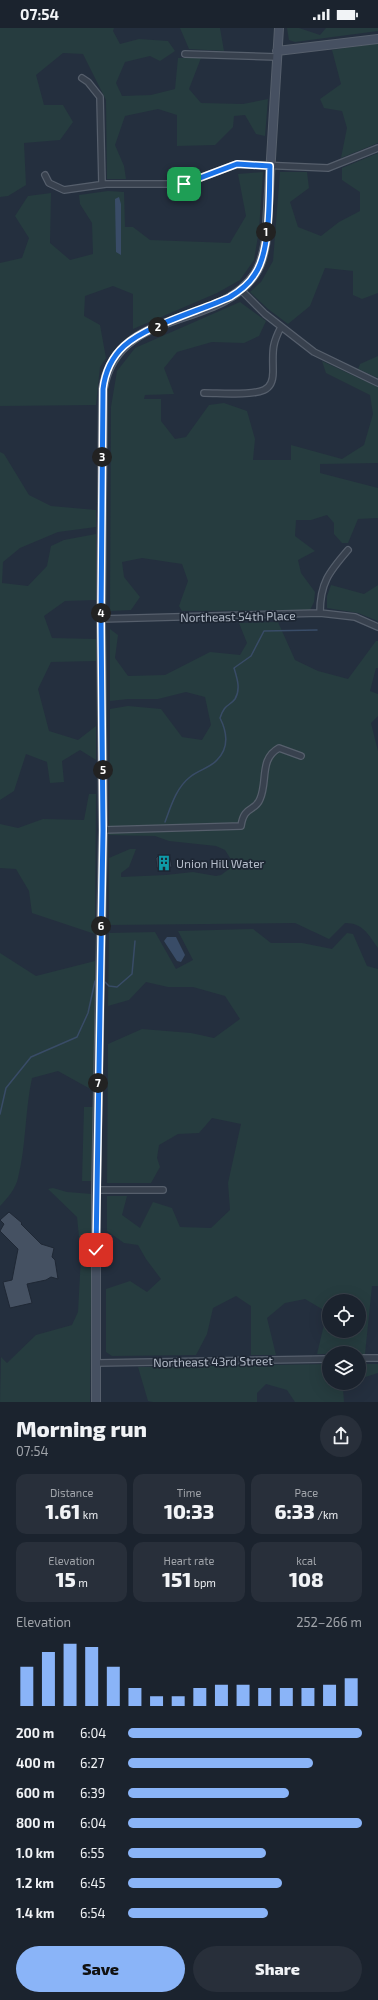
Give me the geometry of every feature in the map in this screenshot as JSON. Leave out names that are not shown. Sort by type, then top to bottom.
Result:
[{"type":"street","points":[[96,1402],[96,1190],[103,830],[101,619],[102,399],[104,381],[108,369],[123,347],[142,334],[212,305],[241,290],[255,275],[263,257],[266,240],[279,28]]},
{"type":"street","points":[[185,54],[277,54],[378,39]]},
{"type":"street","points":[[82,78],[88,82],[100,97],[102,184]]},
{"type":"street","points":[[45,175],[49,183],[64,190],[102,184],[184,184],[237,164],[328,168],[378,148]]},
{"type":"street","points":[[241,290],[256,305],[314,352],[378,383]]},
{"type":"street","points":[[204,393],[253,392],[267,388],[273,375],[273,345],[282,327]]},
{"type":"street","points":[[320,614],[322,587],[333,567],[348,550]]},
{"type":"street","name":"Northeast 54th Place","points":[[101,619],[320,614],[355,617],[372,623],[378,627]]},
{"type":"street","points":[[103,830],[240,826],[242,817],[247,810],[254,807],[260,800],[268,759],[271,752],[279,748],[301,756]]},
{"type":"street","points":[[96,1190],[162,1190]]},
{"type":"street","points":[[366,1358],[378,1358]]},
{"type":"street","name":"Northeast 43rd Street","points":[[96,1363],[322,1359]]},
{"type":"green space","points":[[0,28],[114,28],[113,31],[120,44],[139,39],[168,41],[175,51],[160,61],[150,56],[125,62],[116,83],[122,96],[151,95],[175,89],[178,58],[201,58],[189,89],[201,103],[243,104],[268,99],[265,136],[256,134],[245,115],[234,116],[233,127],[215,145],[177,146],[177,115],[158,109],[125,116],[115,145],[124,166],[126,179],[107,179],[106,100],[83,54],[63,53],[36,75],[44,105],[63,105],[73,122],[60,140],[24,143],[26,185],[8,196],[0,197]]},
{"type":"green space","points":[[180,28],[220,28],[224,51],[189,49]]},
{"type":"green space","points":[[287,28],[299,28],[320,35],[326,28],[378,28],[378,31],[295,42],[289,40]]},
{"type":"green space","points":[[378,43],[378,143],[341,158],[347,128],[342,111],[324,108],[320,99],[341,84],[332,50]]},
{"type":"green space","points":[[378,153],[378,293],[362,299],[353,295],[353,271],[325,268],[310,306],[288,324],[268,309],[250,292],[261,282],[273,261],[280,172],[307,172],[309,188],[290,202],[298,227],[321,236],[339,222],[360,211],[360,192],[342,180],[342,168]]},
{"type":"green space","points":[[263,172],[259,230],[254,260],[240,280],[217,293],[133,329],[133,294],[113,286],[85,296],[84,316],[100,325],[106,358],[100,367],[96,405],[0,406],[0,263],[22,258],[29,238],[15,216],[28,196],[51,193],[50,243],[70,260],[93,254],[92,223],[80,204],[79,195],[108,191],[124,192],[125,227],[133,227],[150,240],[230,243],[246,216],[238,174]]},
{"type":"green space","points":[[240,302],[266,321],[259,336],[244,343],[212,342],[177,352],[164,368],[174,394],[145,395],[144,399],[161,399],[161,421],[175,439],[186,437],[209,405],[224,403],[247,411],[255,439],[253,460],[291,460],[291,445],[342,459],[364,445],[373,414],[370,395],[326,373],[322,361],[378,387],[378,463],[320,464],[320,473],[378,488],[378,518],[358,519],[348,543],[342,543],[334,534],[334,523],[327,515],[311,520],[296,520],[295,536],[315,551],[298,560],[301,573],[315,592],[314,602],[310,610],[182,611],[179,606],[188,581],[182,564],[142,558],[122,562],[124,577],[140,597],[131,610],[110,611],[111,407],[117,371],[135,348]]},
{"type":"green space","points":[[378,356],[378,378],[358,369],[360,364]]},
{"type":"green space","points":[[0,452],[4,454],[29,495],[51,506],[96,510],[96,527],[58,532],[20,548],[3,562],[2,583],[28,586],[47,566],[51,546],[64,540],[96,534],[96,600],[65,601],[44,616],[52,638],[96,639],[96,661],[51,662],[38,689],[49,731],[78,740],[96,726],[96,760],[80,750],[62,761],[64,782],[50,783],[47,762],[26,754],[14,791],[0,800]]},
{"type":"green space","points":[[331,585],[364,594],[378,585],[378,621],[358,613],[327,608],[327,596]]},
{"type":"green space","points":[[278,622],[295,660],[318,671],[348,679],[376,641],[378,641],[378,668],[376,668],[370,691],[378,694],[378,716],[371,723],[378,751],[378,948],[361,927],[345,923],[329,939],[295,923],[109,925],[109,858],[130,849],[136,849],[129,867],[121,873],[121,877],[193,872],[216,876],[221,875],[229,869],[230,858],[225,850],[216,846],[169,841],[155,836],[109,835],[110,709],[128,706],[161,709],[182,737],[202,740],[211,725],[205,697],[186,692],[158,699],[128,699],[110,701],[110,629],[118,635],[115,658],[128,676],[165,675],[210,652],[240,655],[247,643],[239,623]]},
{"type":"green space","points":[[89,794],[96,794],[95,934],[32,913],[29,891],[16,869],[0,868],[0,824],[18,828],[43,819],[84,820]]},
{"type":"green space","points":[[253,929],[271,943],[302,943],[332,949],[347,933],[353,934],[367,966],[378,969],[378,1286],[372,1286],[366,1346],[322,1346],[322,1354],[317,1354],[322,1333],[322,1338],[366,1338],[366,1294],[322,1294],[322,1309],[305,1299],[285,1303],[267,1318],[276,1355],[251,1355],[251,1306],[236,1296],[213,1308],[207,1334],[196,1355],[112,1356],[106,1352],[106,1289],[130,1281],[147,1292],[161,1279],[146,1259],[138,1245],[124,1243],[107,1231],[107,1196],[127,1196],[122,1215],[140,1228],[153,1202],[172,1208],[180,1227],[211,1228],[230,1210],[228,1183],[241,1124],[212,1118],[199,1133],[178,1134],[159,1145],[157,1158],[160,1167],[151,1183],[107,1183],[108,1044],[142,1029],[191,1033],[214,1038],[240,1019],[225,996],[193,987],[168,987],[146,982],[129,1000],[108,1006],[109,933],[155,932],[176,969],[193,960],[178,931]]},
{"type":"green space","points":[[0,953],[36,976],[95,961],[94,1091],[58,1071],[32,1078],[23,1154],[17,1182],[8,1197],[0,1206]]},
{"type":"green space","points":[[84,1107],[93,1107],[93,1181],[82,1181]]},
{"type":"green space","points":[[53,1188],[67,1192],[92,1194],[90,1402],[0,1402],[1,1357],[7,1363],[36,1335],[72,1325],[78,1312],[81,1256],[77,1217],[48,1189]]},
{"type":"green space","points":[[322,1364],[322,1390],[343,1390],[344,1402],[295,1402],[287,1390],[266,1384],[257,1393],[257,1402],[153,1402],[148,1401],[138,1367]]},
{"type":"green space","points":[[366,1364],[378,1364],[378,1373],[366,1377]]},
{"type":"water","points":[[119,197],[121,204],[121,255],[116,252],[115,199]]},
{"type":"water","points":[[167,937],[176,937],[185,955],[181,962],[177,961],[164,941]]},
{"type":"building","name":"Union Hill Water","points":[[158,856],[170,857],[172,867],[157,868],[156,858]]},
{"type":"building","points":[[9,1212],[22,1223],[21,1224],[41,1244],[54,1248],[52,1257],[55,1260],[58,1279],[51,1277],[46,1280],[27,1284],[32,1303],[10,1308],[3,1282],[12,1280],[18,1249],[0,1231],[4,1224],[0,1220]]},
{"type":"waterway","points":[[165,822],[174,798],[185,781],[214,763],[224,750],[226,745],[226,734],[220,718],[224,710],[237,695],[238,684],[234,668],[251,656],[264,631],[317,630]]},
{"type":"waterway","points":[[105,982],[109,986],[117,987],[132,974],[135,941]]},
{"type":"waterway","points":[[0,1114],[6,1088],[31,1057],[77,1037],[88,1013],[95,981]]},
{"type":"place","name":"Union Hill Water","points":[[164,863]]},
{"type":"route","points":[[96,1250],[103,830],[101,619],[102,399],[104,381],[108,369],[116,356],[130,341],[154,328],[230,297],[241,290],[255,275],[261,263],[265,248],[270,166],[237,164],[184,184]]}]
